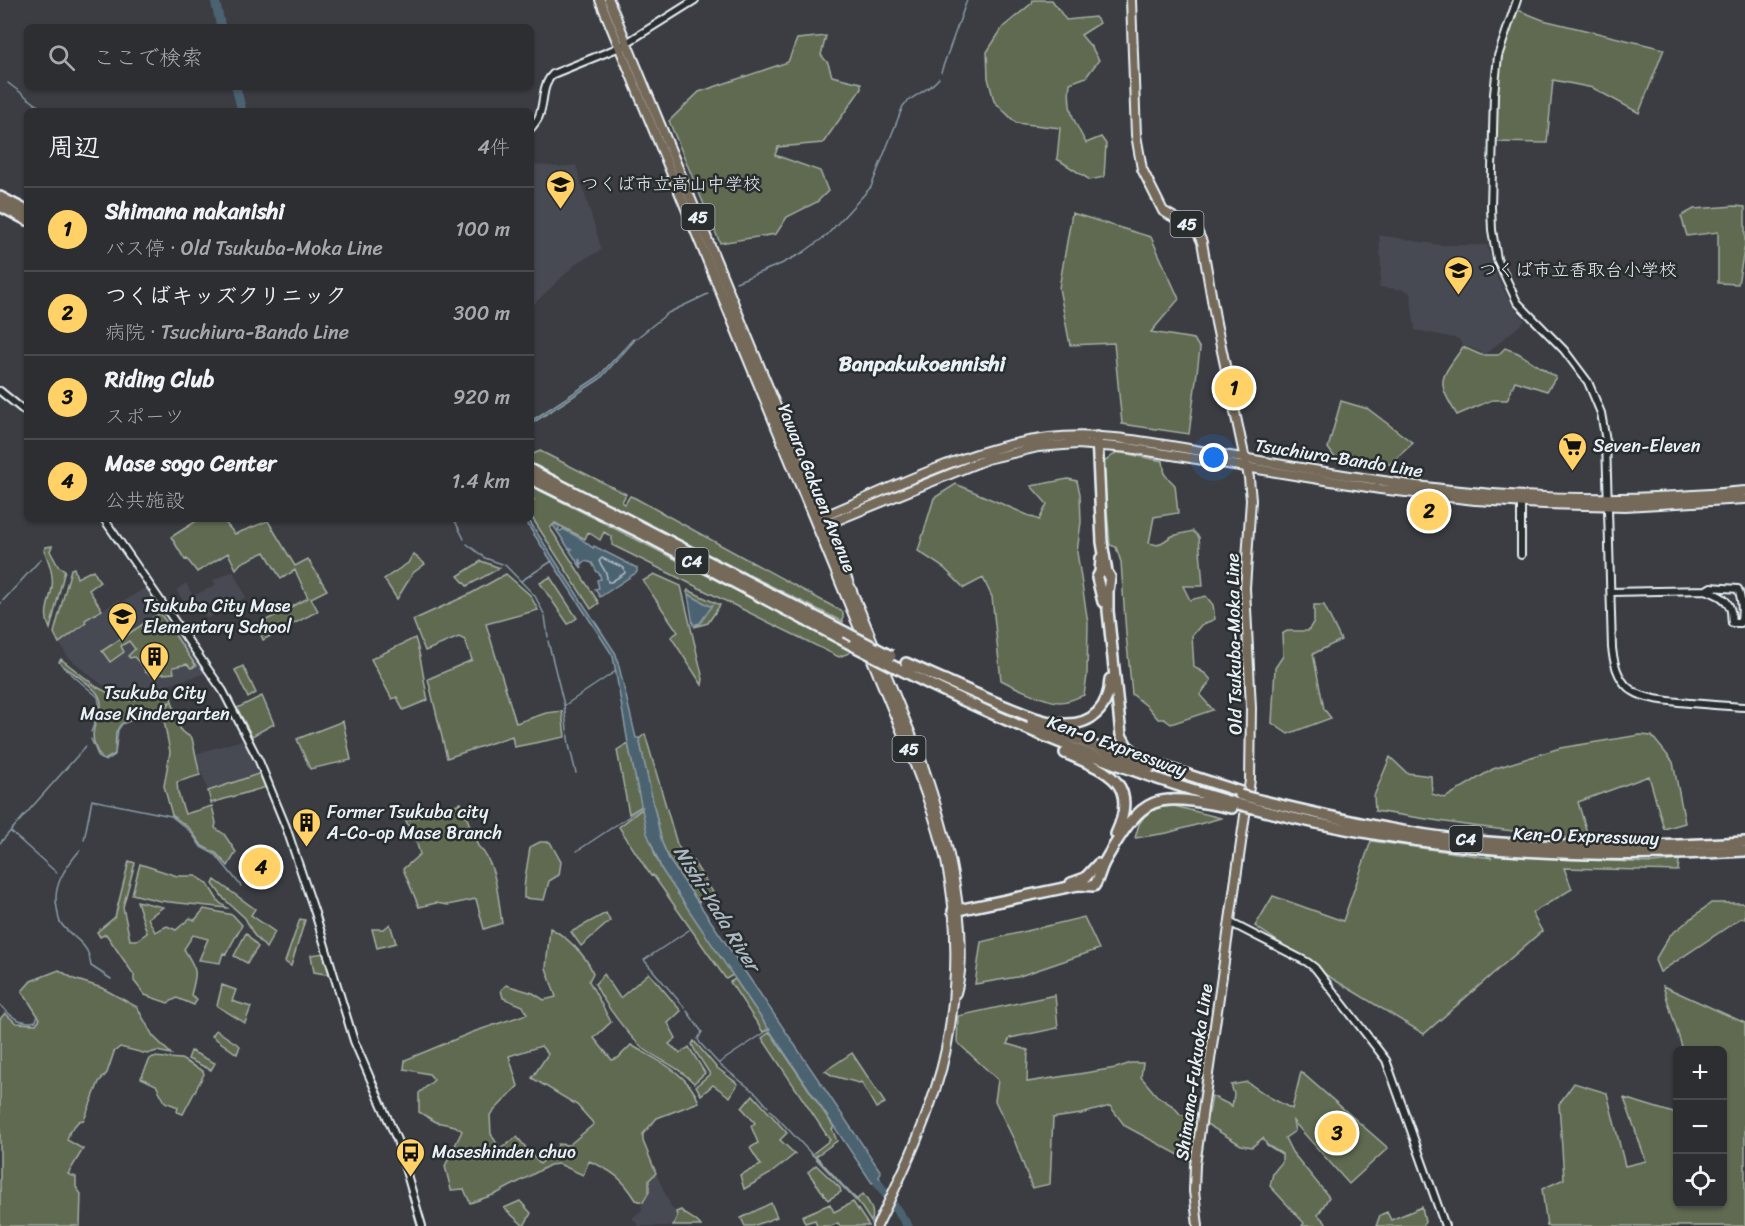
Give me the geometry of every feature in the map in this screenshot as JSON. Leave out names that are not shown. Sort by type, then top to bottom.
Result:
[{"type":"highway","points":[[0,197],[24,209]]},
{"type":"highway","points":[[0,206],[24,218]]},
{"type":"highway","points":[[1097,440],[1102,542],[1107,572],[1110,577],[1108,611],[1121,735],[1127,746],[1145,760],[1239,800]]},
{"type":"highway","name":"Ken-O Expressway","points":[[534,472],[891,656],[1023,718],[1090,746],[1239,800]]},
{"type":"highway","name":"Ken-O Expressway","points":[[534,480],[639,532],[852,645],[1002,719],[1101,760],[1171,784],[1253,804],[1286,817],[1399,839],[1466,847],[1560,854],[1681,850],[1745,842]]},
{"type":"highway","points":[[906,663],[1035,718],[1064,724],[1093,716],[1099,712],[1107,699],[1110,684],[1105,611],[1097,578],[1101,563],[1102,542]]},
{"type":"highway","points":[[1002,719],[1036,740],[1103,771],[1119,784],[1124,800],[1125,807],[1120,824],[1093,871],[1080,880],[1038,893]]},
{"type":"highway","points":[[956,910],[1078,885],[1094,886],[1100,870],[1123,830],[1139,811],[1153,802],[1168,799],[1239,800]]},
{"type":"highway","name":"Ken-O Expressway","points":[[1253,804],[1312,812],[1473,841],[1745,851]]},
{"type":"main road","name":"Yawara Gakuen Avenue","points":[[600,0],[623,45],[919,754],[944,831],[956,910],[960,974],[950,1034],[937,1086],[924,1122],[877,1226]]},
{"type":"main road","name":"Yawara Gakuen Avenue","points":[[609,0],[623,45]]},
{"type":"main road","name":"Old Tsukuba-Moka Line","points":[[1131,0],[1136,135],[1142,169],[1163,212],[1197,231],[1202,242],[1246,463],[1251,500],[1245,588],[1250,677],[1251,770],[1231,923]]},
{"type":"main road","name":"Tsuchiura-Bando Line","points":[[821,522],[987,459],[1038,447],[1097,440],[1129,448],[1438,489],[1608,502],[1745,491]]},
{"type":"main road","name":"Tsuchiura-Bando Line","points":[[1246,463],[1380,489],[1521,503],[1745,499]]},
{"type":"main road","name":"Shimana-Fukuoka Line","points":[[1198,1226],[1194,1191],[1196,1165],[1231,923]]},
{"type":"street","points":[[534,124],[539,116],[544,88],[553,74],[623,45],[695,0]]},
{"type":"street","points":[[1517,0],[1498,56],[1494,94],[1492,230],[1495,250],[1506,283],[1517,302],[1564,350],[1588,382],[1604,425],[1614,661],[1618,676],[1638,695],[1651,699],[1745,706]]},
{"type":"street","points":[[0,391],[24,411]]},
{"type":"street","points":[[1521,503],[1521,555]]},
{"type":"street","points":[[106,522],[223,691],[259,760],[308,891],[354,1041],[397,1140],[422,1226]]},
{"type":"street","points":[[1611,592],[1706,590],[1716,593],[1725,601],[1730,608],[1731,621],[1734,624],[1740,623],[1742,619],[1738,589],[1711,587],[1706,590]]},
{"type":"street","points":[[1725,601],[1725,594],[1731,588]]},
{"type":"street","points":[[1231,923],[1315,968],[1381,1052],[1398,1093],[1445,1226]]},
{"type":"shaded area","name":"つくば市立高山中学校","points":[[534,164],[559,167],[576,165],[602,250],[578,262],[534,304]]},
{"type":"shaded area","name":"つくば市立香取台小学校","points":[[1379,235],[1440,245],[1487,245],[1497,277],[1508,298],[1525,321],[1486,354],[1462,345],[1459,339],[1415,330],[1410,293],[1405,290],[1379,287],[1381,268]]},
{"type":"shaded area","points":[[233,571],[246,597],[207,619],[199,607],[191,612],[176,590],[186,583],[193,596],[215,585],[213,580]]},
{"type":"shaded area","name":"Tsukuba City Mase Elementary School","points":[[146,587],[205,672],[148,691],[126,695],[104,686],[93,678],[68,657],[59,643],[85,621],[118,600],[121,603]]},
{"type":"shaded area","points":[[245,739],[261,773],[208,791],[195,754]]},
{"type":"shaded area","points":[[656,1173],[677,1216],[673,1226],[639,1226],[632,1218],[642,1210],[641,1205],[649,1192],[649,1180]]},
{"type":"green space","points":[[1033,0],[1052,0],[1066,20],[1095,17],[1100,23],[1081,35],[1099,60],[1086,77],[1070,83],[1069,100],[1074,121],[1086,143],[1101,137],[1106,144],[1104,177],[1090,180],[1057,159],[1060,128],[1016,123],[994,101],[988,78],[987,52],[1003,27]]},
{"type":"green space","points":[[1513,8],[1543,20],[1664,49],[1639,113],[1593,88],[1553,80],[1547,143],[1493,142],[1498,56]]},
{"type":"green space","points":[[826,36],[821,55],[828,63],[832,76],[861,83],[861,89],[823,143],[778,147],[775,155],[820,171],[828,191],[817,202],[787,217],[776,234],[720,243],[669,121],[699,92],[788,62],[797,39]]},
{"type":"green space","points":[[1745,207],[1745,245],[1738,284],[1718,283],[1718,232],[1687,236],[1681,216],[1694,209]]},
{"type":"green space","points":[[1072,213],[1151,237],[1179,299],[1151,332],[1194,339],[1200,349],[1189,434],[1122,424],[1114,343],[1070,345],[1059,288]]},
{"type":"green space","points":[[1463,347],[1481,355],[1498,355],[1505,348],[1518,353],[1556,377],[1547,391],[1515,381],[1507,400],[1492,400],[1457,415],[1445,394],[1443,380],[1449,366]]},
{"type":"green space","points":[[1341,401],[1368,409],[1413,443],[1390,464],[1373,466],[1339,463],[1328,448]]},
{"type":"green space","points":[[540,451],[626,494],[622,502],[625,504],[630,496],[635,498],[843,612],[843,622],[534,467],[534,454]]},
{"type":"green space","points":[[1117,452],[1163,461],[1165,475],[1175,485],[1178,513],[1154,517],[1149,543],[1158,545],[1172,536],[1193,531],[1199,537],[1203,586],[1183,586],[1190,600],[1206,596],[1213,605],[1215,619],[1201,625],[1192,636],[1194,667],[1211,680],[1200,695],[1213,710],[1171,724],[1164,719],[1158,719],[1132,694],[1121,562],[1116,547],[1110,545],[1103,463]]},
{"type":"green space","points":[[1068,479],[1077,481],[1080,494],[1081,522],[1077,552],[1088,623],[1087,676],[1084,695],[1060,702],[1039,697],[1001,680],[992,597],[983,578],[964,588],[944,568],[918,551],[934,498],[956,484],[1039,520],[1047,504],[1031,486]]},
{"type":"green space","points":[[534,488],[851,649],[849,653],[839,657],[612,545],[612,537],[604,532],[600,540],[588,532],[585,539],[555,523],[550,528],[599,603],[591,609],[534,521]]},
{"type":"green space","points":[[195,522],[225,522],[235,534],[269,522],[295,566],[308,559],[327,590],[311,598],[318,611],[263,640],[257,625],[308,598],[295,570],[281,579],[265,552],[241,563],[236,569],[228,553],[197,572],[187,559],[185,560],[171,537]]},
{"type":"green space","points":[[52,546],[50,551],[58,566],[65,570],[50,629],[47,613],[52,577],[44,550]]},
{"type":"green space","points":[[413,554],[425,564],[413,573],[397,599],[384,579],[408,563]]},
{"type":"green space","points":[[481,561],[500,568],[467,586],[458,576]]},
{"type":"green space","points":[[74,568],[77,578],[93,570],[100,582],[89,590],[102,610],[85,620],[86,623],[59,643],[54,633],[71,569]]},
{"type":"green space","points":[[506,574],[530,595],[538,610],[486,624],[516,723],[546,713],[562,711],[565,737],[514,747],[512,736],[447,758],[428,679],[472,660],[465,640],[459,637],[425,651],[413,620],[470,594]]},
{"type":"green space","points":[[654,574],[681,586],[703,679],[702,685],[671,637],[678,632],[643,581]]},
{"type":"green space","points":[[550,577],[577,618],[568,624],[540,583]]},
{"type":"green space","points":[[688,590],[720,605],[708,623],[694,627],[700,623],[710,606],[688,594]]},
{"type":"green space","points":[[1314,605],[1324,605],[1341,640],[1313,654],[1324,709],[1331,718],[1288,734],[1272,723],[1275,668],[1283,656],[1282,634],[1287,631],[1308,631],[1314,621]]},
{"type":"green space","points":[[160,613],[196,666],[191,668],[187,664],[173,667],[174,673],[152,675],[145,672],[143,666],[134,657],[128,656],[135,649],[129,641],[121,646],[124,652],[110,662],[102,651]]},
{"type":"green space","points":[[415,638],[428,700],[403,710],[397,697],[392,699],[371,659]]},
{"type":"green space","points":[[61,659],[97,687],[122,700],[129,701],[169,691],[181,731],[192,738],[200,775],[177,782],[185,814],[212,806],[215,828],[224,834],[236,852],[228,866],[216,853],[202,846],[190,829],[172,815],[164,786],[170,752],[163,715],[170,702],[121,724],[116,732],[115,754],[105,760],[102,759],[93,738],[101,703],[99,696],[87,683],[62,665],[59,662]]},
{"type":"green space","points":[[243,666],[256,693],[248,698],[235,670]]},
{"type":"green space","points":[[262,696],[274,724],[252,736],[237,708]]},
{"type":"green space","points":[[343,721],[351,760],[310,769],[297,739]]},
{"type":"green space","points":[[645,734],[677,844],[682,853],[690,856],[714,894],[698,902],[670,861],[662,843],[639,739]]},
{"type":"green space","points":[[1640,735],[1652,736],[1673,762],[1685,823],[1664,829],[1649,776],[1578,802],[1588,836],[1576,839],[1375,811],[1374,796],[1390,757],[1407,773],[1431,776],[1432,794],[1445,798],[1493,769],[1560,748]]},
{"type":"green space","points":[[628,743],[642,806],[629,814],[617,750]]},
{"type":"green space","points":[[261,773],[266,787],[211,803],[208,791]]},
{"type":"green space","points":[[461,803],[478,846],[489,862],[498,893],[502,923],[484,929],[476,899],[448,905],[436,903],[419,907],[403,869],[420,854],[406,821]]},
{"type":"green space","points":[[1174,806],[1221,818],[1167,833],[1135,838],[1139,824],[1149,809]]},
{"type":"green space","points":[[642,809],[655,855],[662,870],[733,975],[726,979],[653,875],[651,876],[619,827]]},
{"type":"green space","points":[[1371,841],[1492,858],[1486,855],[1653,863],[1679,860],[1678,871],[1564,868],[1572,889],[1532,913],[1542,931],[1424,1034],[1328,976],[1255,926],[1273,896],[1343,921]]},
{"type":"green space","points":[[540,842],[550,842],[561,862],[559,875],[549,881],[544,900],[524,898],[530,847]]},
{"type":"green space","points":[[129,861],[135,863],[123,907],[130,940],[137,940],[147,933],[137,901],[163,907],[148,918],[155,932],[167,926],[176,930],[190,918],[195,920],[204,909],[233,915],[242,925],[226,954],[223,953],[220,963],[199,960],[208,939],[193,935],[184,949],[195,971],[191,995],[197,999],[194,1005],[177,998],[168,1003],[145,995],[106,934],[100,937],[97,932],[115,917]]},
{"type":"green space","points":[[140,864],[177,876],[196,876],[207,883],[219,902],[227,908],[160,901],[132,894]]},
{"type":"green space","points":[[215,880],[255,909],[251,915],[275,932],[266,948],[254,935],[245,918],[224,899],[213,884]]},
{"type":"green space","points":[[1711,903],[1745,903],[1745,919],[1741,918],[1660,972],[1655,960],[1669,936]]},
{"type":"green space","points":[[606,913],[610,921],[581,946],[571,932]]},
{"type":"green space","points":[[1084,917],[1099,949],[1017,977],[975,984],[981,942]]},
{"type":"green space","points":[[300,919],[305,920],[291,966],[285,962]]},
{"type":"green space","points":[[390,924],[396,943],[377,948],[372,929],[384,929]]},
{"type":"green space","points":[[550,928],[575,947],[593,973],[589,981],[611,1022],[594,1038],[612,1060],[618,1058],[631,1045],[671,1068],[687,1083],[699,1102],[657,1118],[643,1134],[643,1141],[656,1173],[649,1180],[649,1192],[643,1202],[636,1200],[617,1176],[589,1161],[583,1175],[559,1164],[550,1165],[496,1194],[470,1203],[464,1189],[451,1190],[445,1166],[462,1131],[455,1126],[436,1122],[419,1112],[419,1093],[434,1080],[429,1074],[404,1069],[405,1060],[473,1032],[527,1014],[523,1006],[503,998],[501,990],[506,985],[533,993],[544,1000],[556,997],[546,968]],"holes":[[[541,1046],[548,1054],[532,1078],[577,1105],[594,1124],[569,1145],[558,1144],[556,1150],[540,1164],[517,1137],[500,1149],[491,1134],[490,1115],[518,1086],[509,1056]]]},
{"type":"green space","points":[[246,933],[258,947],[247,963],[234,956]]},
{"type":"green space","points":[[324,953],[331,975],[314,972],[311,955]]},
{"type":"green space","points":[[59,970],[74,979],[102,988],[137,1007],[153,1036],[171,1054],[157,1051],[147,1054],[120,1047],[114,1052],[107,1073],[99,1082],[84,1120],[79,1121],[70,1131],[67,1140],[83,1149],[68,1174],[76,1177],[76,1187],[81,1194],[80,1226],[0,1226],[0,1019],[5,1013],[16,1023],[36,1024],[40,1019],[22,991],[31,981]]},
{"type":"green space","points":[[649,973],[681,1011],[668,1023],[676,1038],[669,1044],[680,1053],[689,1047],[705,1073],[694,1083],[640,1046],[604,1001],[595,984],[604,974],[620,998]]},
{"type":"green space","points":[[735,979],[769,1029],[763,1032],[730,982]]},
{"type":"green space","points":[[222,985],[236,990],[232,1001],[251,1007],[245,1023],[217,1006]]},
{"type":"green space","points":[[1663,986],[1745,1023],[1745,1226],[1547,1226],[1542,1189],[1564,1179],[1559,1104],[1574,1083],[1607,1093],[1625,1166],[1646,1161],[1624,1098],[1673,1113],[1673,1208],[1727,1208],[1727,1046],[1682,1046]]},
{"type":"green space","points":[[1055,995],[1058,1028],[1010,1038],[1007,1044],[1028,1050],[1027,1082],[1116,1068],[1131,1063],[1143,1063],[1141,1077],[1157,1096],[1173,1106],[1181,1115],[1209,1113],[1212,1096],[1232,1106],[1234,1094],[1231,1085],[1247,1082],[1292,1109],[1301,1072],[1388,1148],[1349,1184],[1293,1121],[1295,1131],[1285,1138],[1292,1152],[1329,1197],[1318,1215],[1329,1226],[1302,1226],[1304,1223],[1270,1186],[1273,1173],[1282,1162],[1282,1154],[1267,1145],[1263,1138],[1252,1147],[1241,1145],[1197,1118],[1192,1162],[1125,1126],[1110,1106],[1081,1114],[1053,1118],[1050,1184],[1032,1188],[1015,1142],[995,1101],[998,1080],[957,1042],[958,1016]]},
{"type":"green space","points":[[216,1030],[240,1046],[237,1054],[212,1036]]},
{"type":"green space","points":[[770,1032],[834,1127],[832,1129],[837,1141],[816,1156],[843,1186],[812,1154],[830,1140],[762,1038]]},
{"type":"green space","points":[[694,1041],[716,1067],[738,1084],[730,1097],[713,1085],[701,1095],[696,1086],[710,1074],[694,1049],[692,1044]]},
{"type":"green space","points":[[191,1051],[215,1063],[211,1070],[188,1059]]},
{"type":"green space","points":[[852,1053],[885,1103],[876,1108],[861,1082],[833,1076],[825,1071]]},
{"type":"green space","points":[[153,1057],[181,1059],[203,1071],[204,1074],[183,1114],[177,1112],[178,1107],[165,1102],[156,1085],[141,1078]]},
{"type":"green space","points":[[753,1095],[787,1133],[780,1140],[795,1154],[770,1174],[744,1189],[740,1175],[761,1165],[750,1148],[758,1143],[751,1126],[755,1123],[742,1108]]},
{"type":"green space","points":[[816,1165],[840,1188],[841,1192],[828,1200],[808,1172]]},
{"type":"green space","points":[[863,1194],[871,1207],[871,1222],[857,1200]]},
{"type":"green space","points":[[520,1201],[531,1213],[524,1226],[504,1208]]},
{"type":"green space","points":[[853,1202],[869,1226],[840,1226],[838,1223],[831,1226],[817,1226],[815,1220],[805,1223],[802,1216],[830,1204],[834,1212]]},
{"type":"green space","points":[[771,1203],[777,1217],[753,1226],[745,1226],[741,1218]]},
{"type":"green space","points":[[1422,1207],[1425,1222],[1422,1226],[1376,1226],[1380,1215],[1387,1212],[1391,1220]]},
{"type":"green space","points":[[681,1210],[701,1226],[673,1226],[677,1216],[676,1212]]},
{"type":"water","points":[[633,339],[634,341],[600,379],[534,422],[534,419],[598,377]]},
{"type":"water","points":[[526,522],[530,522],[616,654],[636,738],[639,738],[662,843],[670,861],[881,1172],[879,1177],[885,1188],[884,1193],[877,1182],[872,1183],[662,870],[647,833],[613,656]]},
{"type":"water","points":[[554,524],[560,526],[558,530],[563,529],[593,548],[594,546],[637,568],[637,572],[600,597],[595,589],[599,588],[597,580],[601,579],[599,573],[592,563],[585,561],[582,564],[579,559],[582,569],[570,551],[572,549],[569,549]]},
{"type":"water","points":[[688,594],[710,606],[713,605],[700,623],[693,625]]},
{"type":"waterway","name":"Nishi-Yada River","points":[[215,0],[220,24]]},
{"type":"waterway","points":[[941,72],[967,0]]},
{"type":"waterway","points":[[736,282],[781,264],[804,252],[827,235],[871,187],[903,106],[939,78]]},
{"type":"waterway","points":[[8,83],[41,108]]},
{"type":"waterway","name":"Nishi-Yada River","points":[[237,90],[241,108]]},
{"type":"waterway","points":[[633,341],[668,313],[708,294]]},
{"type":"waterway","points":[[456,522],[464,539]]},
{"type":"waterway","points":[[467,544],[485,558],[505,565],[535,596],[545,616],[548,637]]},
{"type":"waterway","points":[[0,604],[41,559]]},
{"type":"waterway","points":[[521,581],[552,561]]},
{"type":"waterway","points":[[548,641],[564,705],[569,745],[576,773]]},
{"type":"waterway","points":[[63,667],[98,697],[100,709],[91,732]]},
{"type":"waterway","points":[[565,705],[616,671]]},
{"type":"waterway","points":[[91,739],[99,758],[106,761],[115,755],[118,730],[122,724],[163,708]]},
{"type":"waterway","points":[[0,843],[86,746]]},
{"type":"waterway","points":[[84,840],[92,800],[171,816],[191,832],[201,847],[216,855],[241,886]]},
{"type":"waterway","points":[[577,851],[643,807]]},
{"type":"waterway","points":[[11,832],[57,873]]},
{"type":"waterway","points":[[80,850],[58,884],[56,900],[59,919],[63,926],[86,948],[91,966],[111,979]]},
{"type":"waterway","points":[[685,1008],[644,960],[689,930]]},
{"type":"waterway","points":[[0,1005],[20,1021],[36,1021],[37,1017]]},
{"type":"waterway","points":[[687,1011],[702,1032],[698,1039],[700,1043],[719,1064],[757,1094],[768,1107]]},
{"type":"waterway","points":[[719,1063],[770,1029]]},
{"type":"waterway","points":[[770,1110],[856,1201]]},
{"type":"waterway","name":"Nishi-Yada River","points":[[878,1183],[908,1226]]},
{"type":"place","name":"つくば市立高山中学校","points":[[560,210]]},
{"type":"place","name":"つくば市立香取台小学校","points":[[1458,296]]},
{"type":"place","name":"Shimana nakanishi","points":[[1234,388]]},
{"type":"place","name":"Seven-Eleven","points":[[1572,472]]},
{"type":"place","name":"つくばキッズクリニック","points":[[1429,511]]},
{"type":"place","name":"Tsukuba City Mase Elementary School","points":[[122,642]]},
{"type":"place","name":"Tsukuba City Mase Kindergarten","points":[[155,682]]},
{"type":"place","name":"Former Tsukuba city A-Co-op Mase Branch","points":[[306,848]]},
{"type":"place","name":"Mase sogo Center","points":[[261,867]]},
{"type":"place","name":"Riding Club","points":[[1337,1133]]},
{"type":"place","name":"Maseshinden chuo","points":[[411,1178]]},
{"type":"district","name":"Banpakukoennishi","points":[[922,364]]}]
